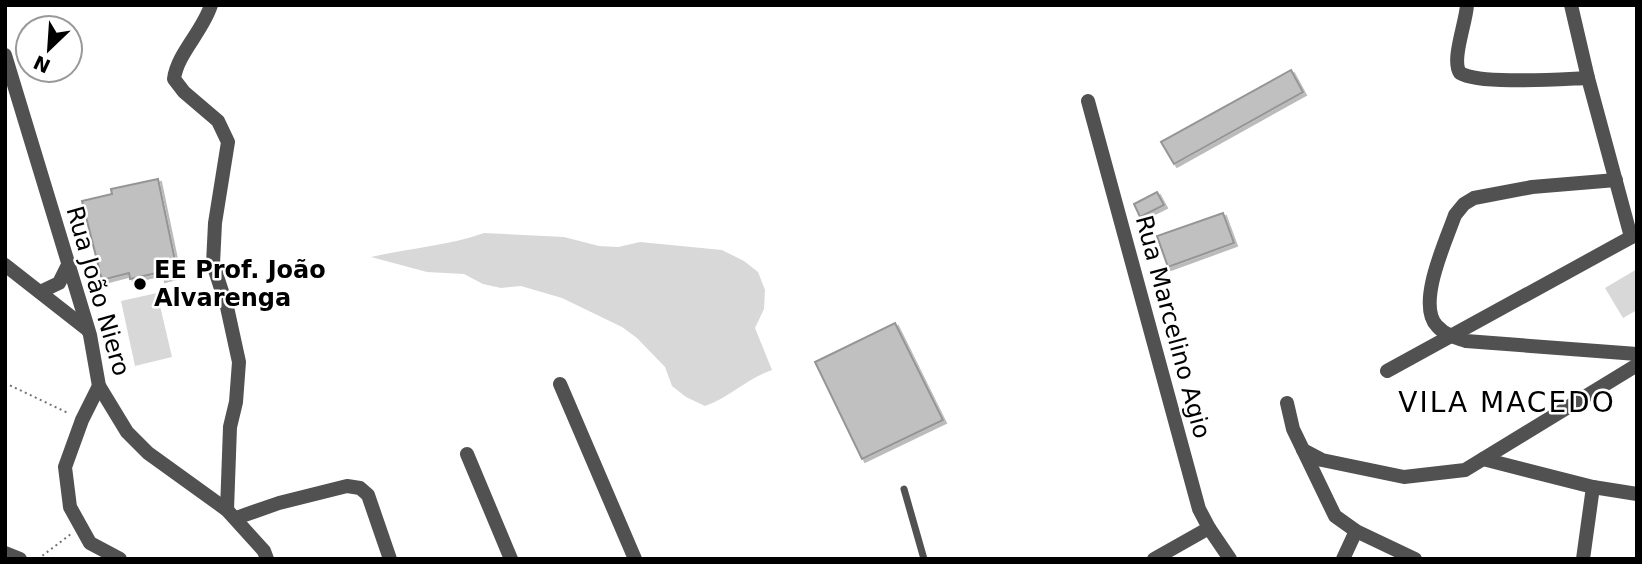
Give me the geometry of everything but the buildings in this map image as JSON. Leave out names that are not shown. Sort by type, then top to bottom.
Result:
[{"type":"street","points":[[211,5],[207,18],[175,69],[174,79],[184,92],[218,121],[228,142],[215,223],[213,264],[227,307],[239,362],[236,402],[230,427],[232,514],[347,486],[360,488],[368,495],[390,559]]},
{"type":"street","points":[[1467,5],[1466,21],[1456,61],[1457,68],[1467,77],[1512,80],[1588,78]]},
{"type":"street","points":[[1387,371],[1634,235],[1588,78],[1571,5]]},
{"type":"street","name":"Rua João Niero","points":[[6,61],[88,330],[99,386],[128,432],[148,453],[232,514],[264,551],[267,559]]},
{"type":"street","name":"Rua Marcelino Agio","points":[[1088,101],[1199,509],[1230,559]]},
{"type":"street","points":[[1616,180],[1532,187],[1475,198],[1464,204],[1455,215],[1429,294],[1429,313],[1436,326],[1450,336],[1466,341],[1637,354]]},
{"type":"street","points":[[5,265],[88,330]]},
{"type":"street","points":[[40,292],[59,284],[68,265]]},
{"type":"street","points":[[1303,450],[1322,460],[1404,477],[1465,470],[1637,365]]},
{"type":"street","points":[[560,384],[635,559]]},
{"type":"street","points":[[99,386],[82,420],[65,467],[70,507],[81,528],[90,543],[120,559]]},
{"type":"street","points":[[1287,403],[1293,429],[1335,516],[1356,531],[1415,559]]},
{"type":"street","points":[[467,454],[511,559]]},
{"type":"street","points":[[1483,459],[1592,487],[1637,494]]},
{"type":"street","points":[[1583,559],[1592,487]]},
{"type":"street","points":[[1154,559],[1209,528]]},
{"type":"street","points":[[1343,559],[1356,531]]},
{"type":"street","points":[[5,553],[20,559]]},
{"type":"lane","points":[[904,489],[924,559]]},
{"type":"path","points":[[5,383],[82,420]]},
{"type":"path","points":[[38,559],[81,528]]},
{"type":"shaded area","points":[[484,233],[564,237],[599,246],[618,247],[640,242],[722,250],[758,272],[765,290],[764,309],[755,328],[772,370],[705,406],[686,397],[672,386],[665,367],[637,338],[622,327],[562,298],[521,286],[501,288],[483,284],[464,274],[427,272],[371,257],[457,241]]},
{"type":"shaded area","points":[[1637,269],[1637,310],[1623,318],[1605,288]]},
{"type":"shaded area","points":[[157,293],[172,357],[135,366],[121,301]]},
{"type":"place","name":"EE Prof. João Alvarenga","points":[[140,284]]},
{"type":"district","name":"VILA MACEDO","points":[[1507,402]]}]
